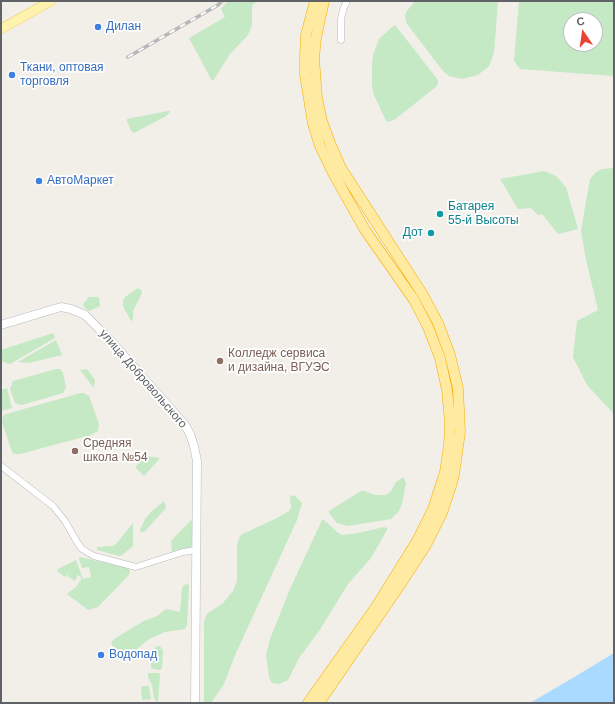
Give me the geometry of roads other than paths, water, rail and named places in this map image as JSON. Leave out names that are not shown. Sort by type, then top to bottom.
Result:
[{"type":"highway","points":[[308,703],[376,607],[418,541],[433,509],[445,472],[449,445],[450,422],[447,390],[440,358],[428,327],[414,300],[365,230],[320,146],[313,124],[305,75],[306,35],[315,1]]},
{"type":"highway","points":[[319,703],[426,545],[442,513],[451,486],[460,427],[458,388],[450,355],[438,324],[423,295],[341,168],[322,121],[317,98],[314,58],[317,32],[324,1]]},
{"type":"main road","points":[[1,29],[51,1]]},
{"type":"main road","name":"улица Добровольского","points":[[1,325],[54,308],[61,307],[81,313],[91,320],[110,340],[185,424],[192,440],[197,461],[195,703]]},
{"type":"street","points":[[341,40],[341,19],[347,1]]},
{"type":"street","points":[[1,466],[53,506],[65,520],[82,549],[94,556],[136,567],[183,552],[196,550]]},
{"type":"water","points":[[614,653],[614,703],[530,703],[576,676]]},
{"type":"railway","points":[[128,57],[218,5],[222,1]]},
{"type":"place","name":"Дилан","points":[[98,27]]},
{"type":"place","name":"Ткани, оптовая торговля","points":[[12,75]]},
{"type":"place","name":"АвтоМаркет","points":[[39,181]]},
{"type":"place","name":"Батарея 55-й Высоты","points":[[440,214]]},
{"type":"place","name":"Дот","points":[[431,233]]},
{"type":"place","name":"Колледж сервиса и дизайна, ВГУЭС","points":[[220,361]]},
{"type":"place","name":"Средняя школа №54","points":[[75,451]]},
{"type":"place","name":"Водопад","points":[[101,655]]}]
